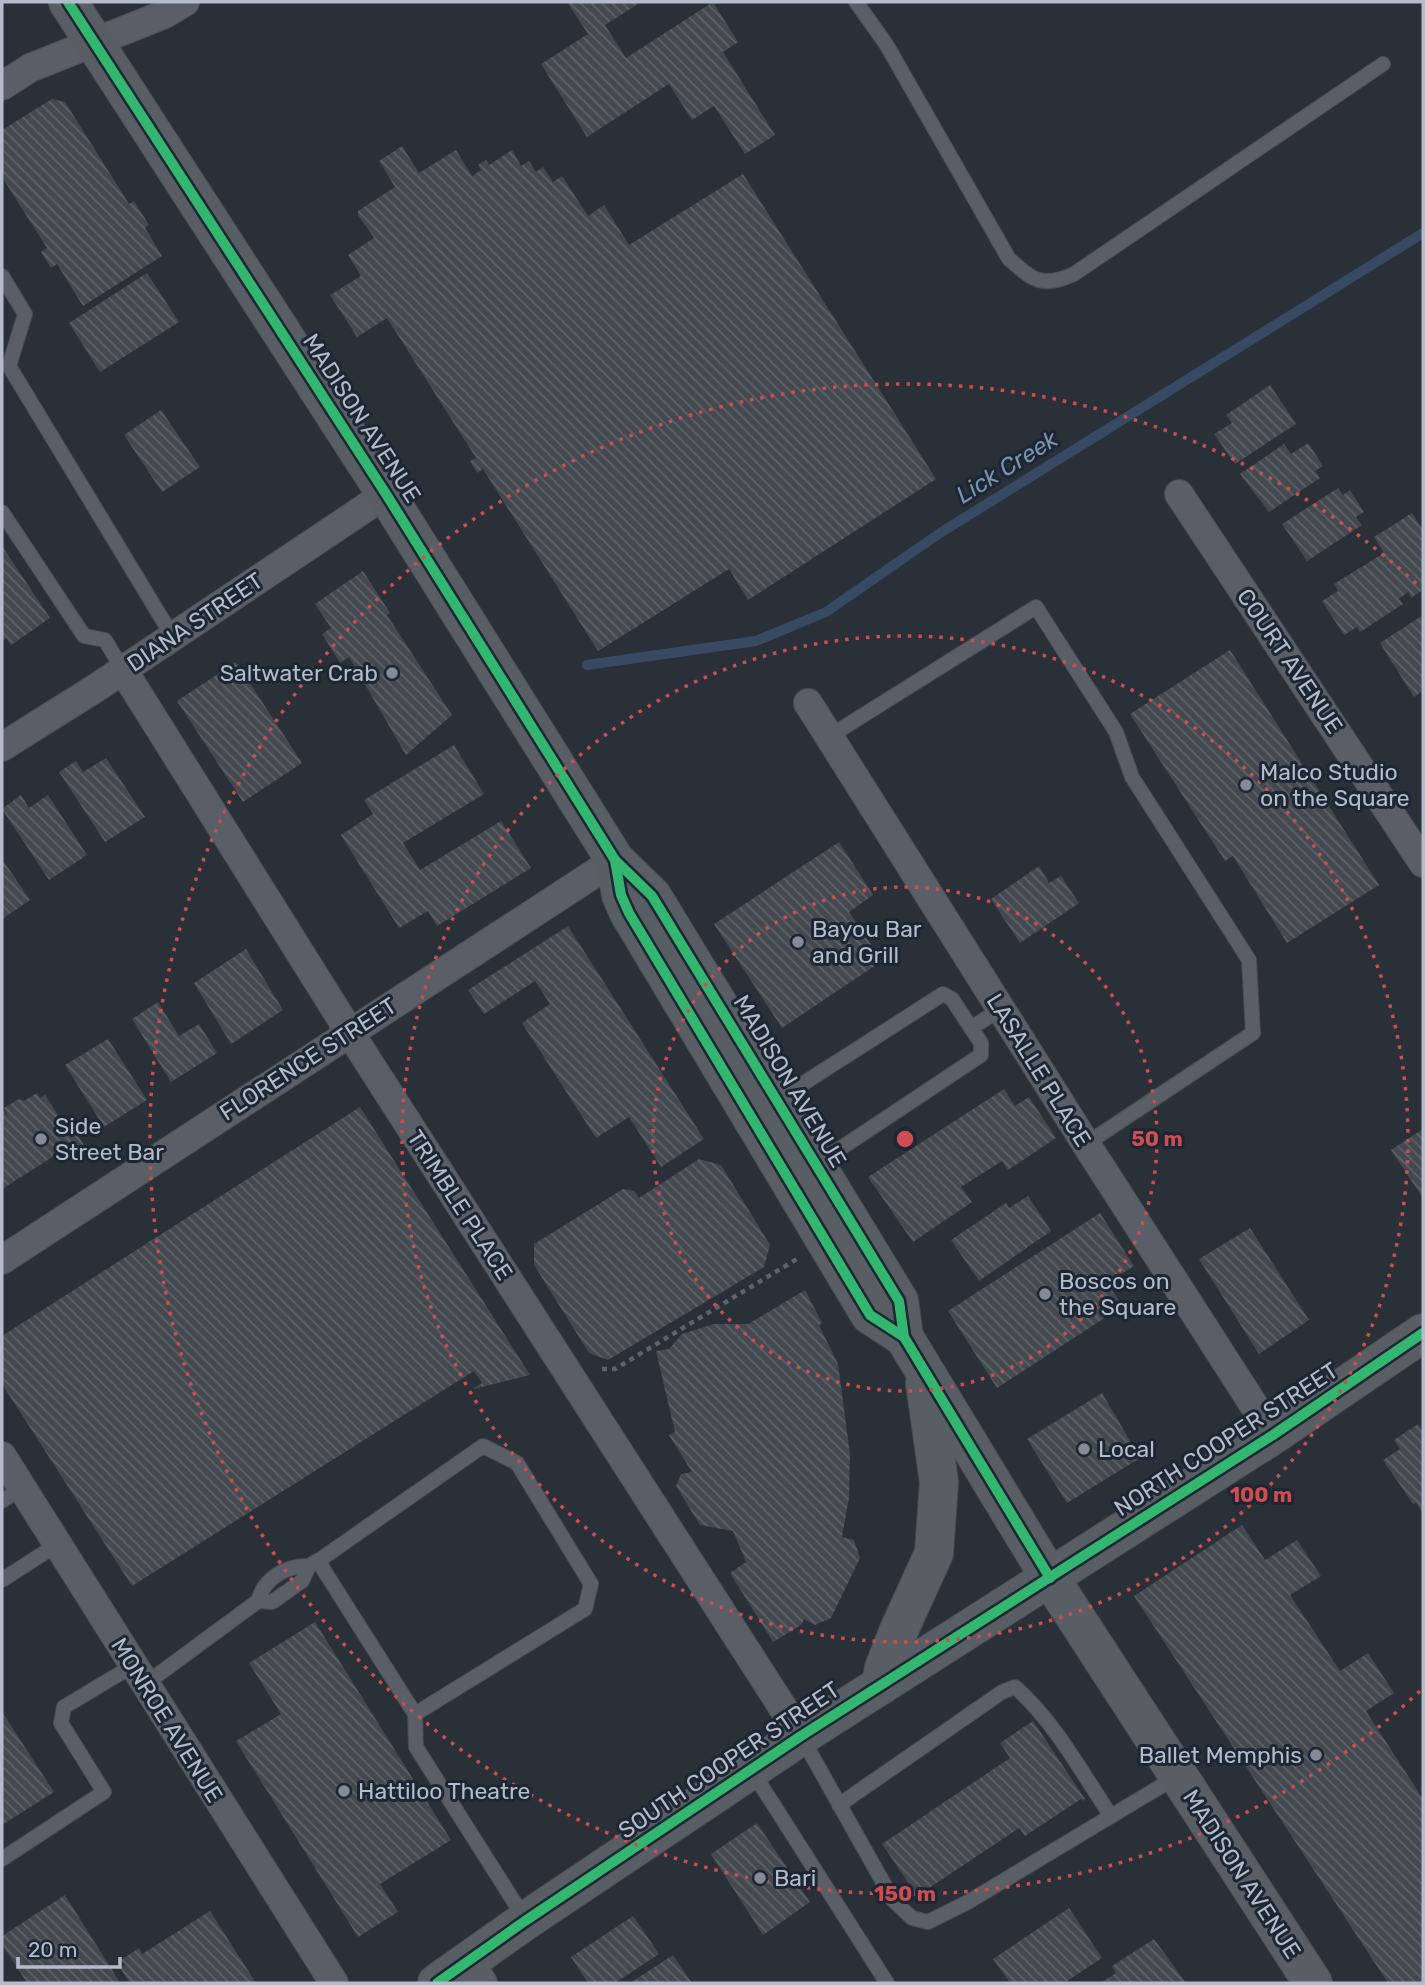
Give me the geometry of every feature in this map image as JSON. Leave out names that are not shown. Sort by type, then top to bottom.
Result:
[{"type":"street","name":"MADISON AVENUE","points":[[68,2],[386,494],[615,860],[652,896],[899,1301],[913,1350],[1050,1578],[1313,1983]]},
{"type":"street","points":[[2,86],[30,68],[165,14],[186,2]]},
{"type":"street","name":"DIANA STREET","points":[[2,747],[123,670],[386,494]]},
{"type":"street","name":"COURT AVENUE","points":[[1180,494],[1423,863]]},
{"type":"street","name":"TRIMBLE PLACE","points":[[123,670],[350,1032],[802,1736]]},
{"type":"street","name":"LASALLE PLACE","points":[[808,702],[1273,1435]]},
{"type":"street","name":"MADISON AVENUE","points":[[615,860],[621,895],[629,913],[870,1315],[913,1350]]},
{"type":"street","name":"FLORENCE STREET","points":[[2,1259],[615,860]]},
{"type":"street","name":"NORTH COOPER STREET","points":[[1050,1578],[1273,1435],[1423,1333]]},
{"type":"street","points":[[881,1685],[884,1668],[894,1643],[934,1553],[939,1482],[913,1350]]},
{"type":"street","name":"MONROE AVENUE","points":[[2,1455],[12,1494],[58,1544],[334,1983]]},
{"type":"street","name":"SOUTH COOPER STREET","points":[[437,1983],[476,1971],[525,1921],[802,1736],[1050,1578]]},
{"type":"lane","points":[[856,2],[886,44],[1009,259],[1033,280],[1058,281],[1074,274],[1383,64]]},
{"type":"lane","points":[[2,276],[25,314],[9,366],[173,637]]},
{"type":"lane","points":[[2,512],[84,636],[105,640],[123,670]]},
{"type":"lane","points":[[830,736],[1036,607],[1116,732],[1132,777],[1249,960],[1253,1033],[1086,1144]]},
{"type":"lane","points":[[777,1101],[943,994],[952,999],[981,1043],[981,1055],[816,1164]]},
{"type":"lane","points":[[971,1028],[1001,1009]]},
{"type":"lane","points":[[2,1858],[104,1792],[61,1723],[64,1707],[139,1675],[258,1601],[262,1587],[293,1565],[314,1563],[483,1446],[517,1464],[591,1584],[585,1609],[415,1714]]},
{"type":"lane","points":[[2,1580],[58,1544]]},
{"type":"lane","points":[[314,1563],[415,1714],[416,1747],[525,1921]]},
{"type":"lane","points":[[839,1805],[1002,1692],[1016,1687],[1045,1720],[1111,1816]]},
{"type":"lane","points":[[802,1736],[893,1900],[912,1918],[928,1922],[968,1902],[1179,1776]]},
{"type":"lane","points":[[751,1770],[887,1983]]},
{"type":"path","points":[[594,1369],[615,1369],[798,1259]]},
{"type":"building","points":[[567,2],[641,2],[605,25],[626,58],[713,2],[738,42],[723,52],[775,135],[745,154],[714,106],[692,120],[669,84],[587,137],[541,64],[588,34]]},
{"type":"building","points":[[52,99],[65,102],[129,204],[134,201],[149,225],[145,228],[162,256],[83,306],[57,264],[51,268],[41,252],[47,248],[2,177],[2,130]]},
{"type":"building","points":[[402,146],[419,173],[456,150],[472,176],[481,170],[478,165],[486,160],[489,165],[512,150],[521,166],[529,161],[536,172],[543,167],[553,182],[562,176],[588,216],[604,205],[629,245],[743,174],[936,479],[748,600],[729,569],[598,651],[483,469],[477,473],[470,461],[476,458],[387,318],[357,337],[330,295],[361,276],[348,255],[374,238],[358,211],[395,187],[379,161]]},
{"type":"building","points":[[147,273],[179,322],[100,372],[69,323]]},
{"type":"building","points":[[1270,385],[1296,424],[1235,464],[1214,434],[1232,423],[1226,415]]},
{"type":"building","points":[[161,410],[200,467],[162,492],[124,435]]},
{"type":"building","points":[[1308,443],[1323,466],[1315,471],[1320,478],[1269,512],[1240,474],[1284,444],[1291,454]]},
{"type":"building","points":[[1338,488],[1343,495],[1350,490],[1364,512],[1356,517],[1362,525],[1307,561],[1282,524]]},
{"type":"building","points":[[1412,513],[1423,530],[1423,590],[1411,598],[1408,592],[1399,599],[1403,604],[1360,632],[1357,627],[1344,635],[1322,601],[1338,591],[1334,584],[1384,553],[1374,537]]},
{"type":"building","points":[[2,546],[50,618],[11,645],[6,638],[2,641]]},
{"type":"building","name":"Saltwater Crab","points":[[363,571],[390,613],[387,615],[452,715],[406,755],[349,657],[340,663],[322,634],[331,628],[315,604]]},
{"type":"building","points":[[1423,615],[1423,691],[1414,697],[1380,643]]},
{"type":"building","name":"Malco Studio on the Square","points":[[1230,650],[1379,885],[1287,943],[1233,856],[1225,861],[1130,714]]},
{"type":"building","points":[[236,662],[302,763],[243,802],[177,701]]},
{"type":"building","points":[[454,745],[484,794],[403,843],[420,870],[501,821],[531,868],[437,926],[428,911],[399,928],[341,835],[373,814],[364,800]]},
{"type":"building","points":[[106,758],[145,817],[105,842],[59,772],[76,761],[83,772]]},
{"type":"building","points":[[21,795],[29,808],[48,795],[87,855],[49,880],[2,809]]},
{"type":"building","name":"Bayou Bar and Grill","points":[[839,842],[873,895],[849,912],[882,961],[782,1028],[714,924]]},
{"type":"building","points":[[2,859],[30,900],[2,919]]},
{"type":"building","points":[[1039,866],[1049,883],[1061,876],[1079,903],[1020,943],[991,899]]},
{"type":"building","points":[[568,926],[704,1139],[661,1167],[629,1117],[596,1138],[522,1023],[550,1004],[535,981],[484,1014],[468,990]]},
{"type":"building","points":[[246,949],[283,1010],[231,1044],[194,983]]},
{"type":"building","points":[[158,1002],[179,1036],[199,1024],[217,1053],[171,1082],[132,1019]]},
{"type":"building","points":[[108,1039],[147,1100],[104,1127],[65,1065]]},
{"type":"building","points":[[1004,1089],[1015,1106],[1029,1097],[1056,1138],[1008,1170],[1002,1161],[961,1187],[972,1202],[913,1242],[868,1177]]},
{"type":"building","name":"Side Street Bar","points":[[37,1093],[40,1098],[45,1095],[69,1132],[74,1130],[84,1145],[66,1156],[62,1151],[2,1189],[2,1108],[8,1117],[4,1108]]},
{"type":"building","points":[[360,1107],[530,1375],[473,1389],[482,1383],[474,1371],[132,1586],[2,1384],[2,1336]]},
{"type":"building","points":[[1423,1129],[1423,1198],[1391,1150]]},
{"type":"building","points":[[699,1159],[721,1165],[770,1245],[764,1267],[608,1360],[589,1353],[534,1265],[534,1244],[623,1189],[634,1191],[639,1198]]},
{"type":"building","points":[[1028,1196],[1051,1231],[979,1281],[951,1240],[1006,1203],[1009,1208]]},
{"type":"building","name":"Boscos on the Square","points":[[1100,1213],[1134,1266],[1107,1283],[1123,1306],[997,1388],[948,1311]]},
{"type":"building","points":[[1250,1228],[1309,1320],[1259,1354],[1199,1259]]},
{"type":"building","points":[[805,1290],[838,1364],[850,1454],[849,1498],[842,1537],[854,1540],[860,1558],[831,1618],[815,1625],[804,1619],[801,1625],[773,1642],[730,1573],[746,1562],[733,1531],[700,1525],[676,1486],[681,1474],[692,1472],[669,1435],[675,1432],[656,1351],[669,1349],[682,1334],[714,1324],[748,1324]]},
{"type":"building","name":"Local","points":[[1102,1393],[1140,1458],[1067,1503],[1027,1439]]},
{"type":"building","points":[[1418,1424],[1423,1431],[1423,1514],[1383,1460],[1400,1449],[1394,1440]]},
{"type":"building","name":"Ballet Memphis","points":[[1242,1525],[1265,1560],[1297,1540],[1321,1576],[1290,1595],[1340,1671],[1368,1653],[1394,1693],[1366,1711],[1423,1799],[1423,1983],[1388,1983],[1134,1596]]},
{"type":"building","name":"Hattiloo Theatre","points":[[315,1622],[451,1840],[380,1884],[398,1912],[358,1937],[236,1741],[281,1714],[249,1663]]},
{"type":"building","points":[[2,1712],[54,1792],[2,1825]]},
{"type":"building","points":[[1033,1721],[1085,1799],[1025,1836],[1019,1828],[917,1896],[882,1844],[1010,1758],[1000,1743]]},
{"type":"building","name":"Bari","points":[[757,1823],[810,1902],[763,1935],[711,1854]]},
{"type":"building","points":[[65,1895],[120,1983],[27,1983],[2,1944],[2,1936]]},
{"type":"building","points":[[1069,1908],[1102,1958],[1064,1983],[1010,1983],[993,1959]]},
{"type":"building","points":[[210,1911],[256,1983],[130,1983],[120,1968],[125,1965],[121,1960],[139,1948],[142,1954]]},
{"type":"building","points":[[633,1916],[659,1954],[615,1983],[588,1983],[571,1957]]},
{"type":"building","points":[[1154,1939],[1186,1983],[1100,1983],[1116,1973],[1112,1966]]},
{"type":"building","points":[[673,1955],[692,1983],[630,1983]]},
{"type":"waterway","name":"Lick Creek","points":[[587,665],[756,641],[826,612],[940,533],[1423,233]]},
{"type":"cycle path","points":[[68,2],[386,494],[615,860],[652,896],[899,1301],[904,1337]]},
{"type":"cycle path","points":[[615,860],[621,895],[629,913],[870,1315],[904,1337],[1050,1578]]},
{"type":"cycle path","points":[[437,1983],[801,1736],[1273,1435],[1423,1333]]},
{"type":"place","name":"Saltwater Crab","points":[[392,673]]},
{"type":"place","name":"Malco Studio on the Square","points":[[1246,785]]},
{"type":"place","name":"Bayou Bar and Grill","points":[[798,942]]},
{"type":"place","name":"Side Street Bar","points":[[41,1139]]},
{"type":"place","name":"Boscos on the Square","points":[[1045,1294]]},
{"type":"place","name":"Local","points":[[1084,1449]]},
{"type":"place","name":"Ballet Memphis","points":[[1316,1755]]},
{"type":"place","name":"Hattiloo Theatre","points":[[344,1791]]},
{"type":"place","name":"Bari","points":[[760,1878]]}]
